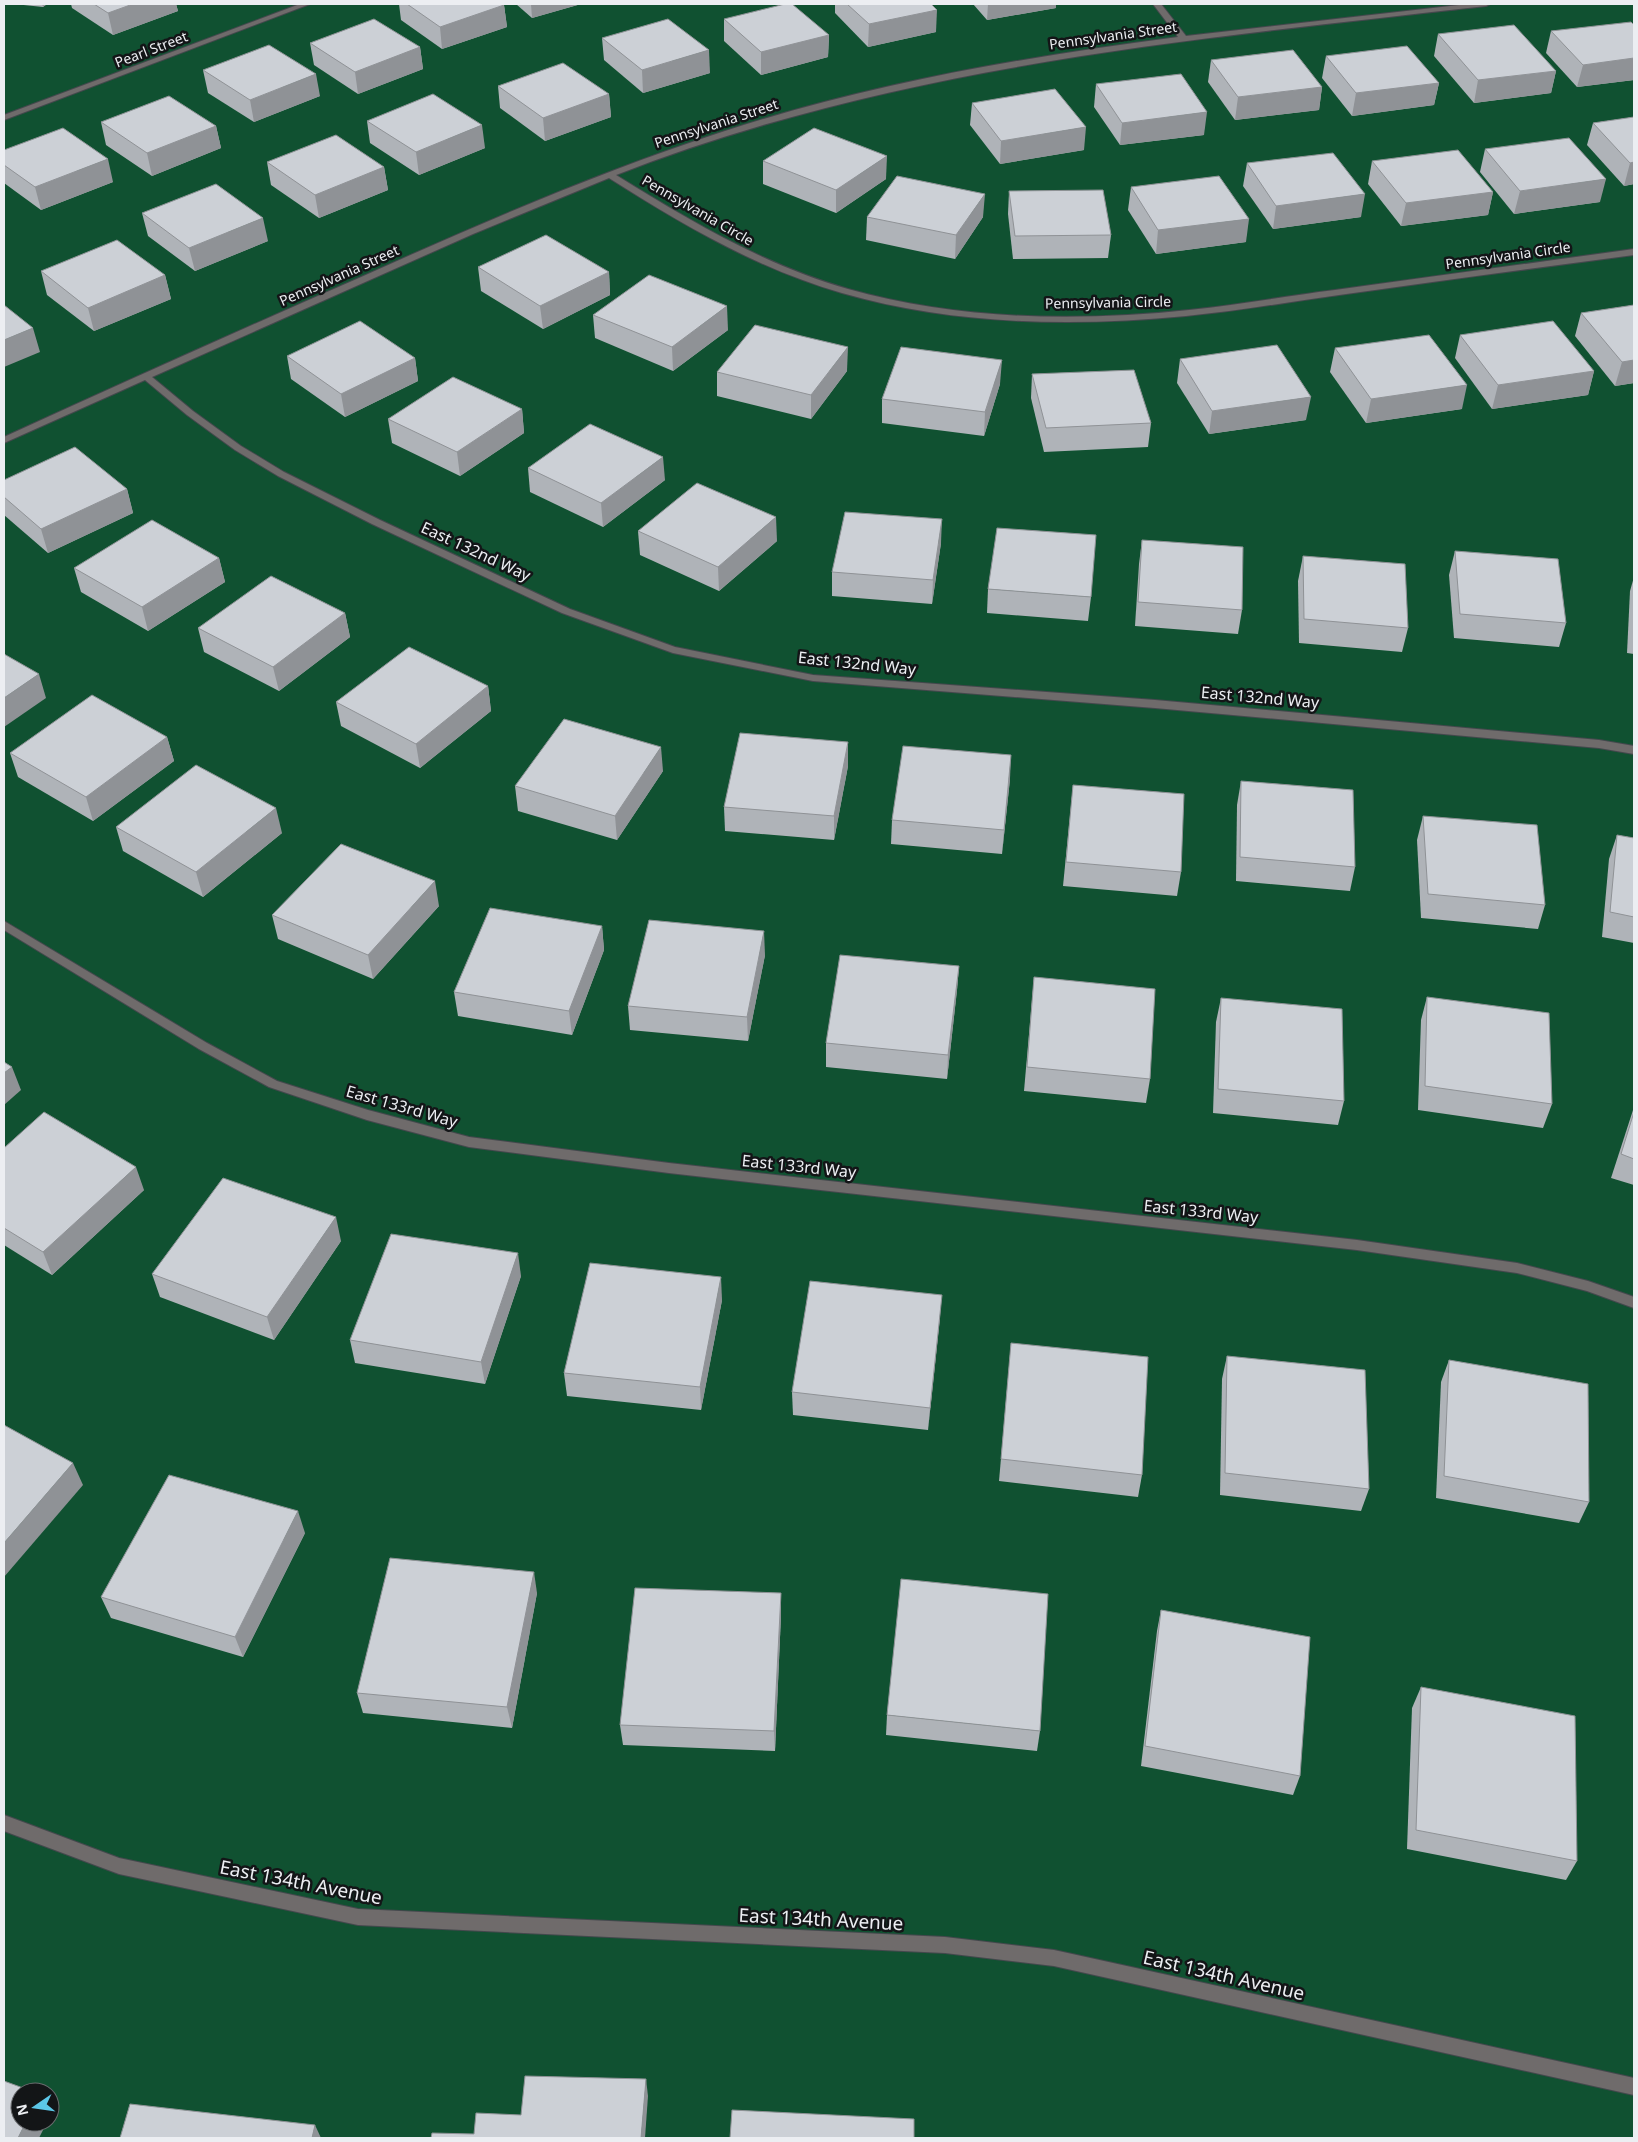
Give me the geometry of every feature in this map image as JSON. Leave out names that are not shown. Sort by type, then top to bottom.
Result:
[{"type":"street","points":[[1157,4],[1184,39]]},
{"type":"street","name":"Pennsylvania Street","points":[[4,440],[523,208],[694,142],[866,93],[979,70],[1094,51],[1184,39],[1486,4]]},
{"type":"street","name":"Pearl Street","points":[[4,118],[300,5]]},
{"type":"street","name":"Pennsylvania Circle","points":[[609,174],[649,200],[736,250],[800,277],[836,289],[885,300],[958,312],[999,316],[1085,319],[1186,313],[1634,252]]},
{"type":"street","name":"East 132nd Way","points":[[146,376],[198,419],[238,448],[281,474],[376,522],[566,611],[673,650],[813,678],[1155,704],[1599,744],[1634,750]]},
{"type":"street","name":"East 133rd Way","points":[[4,925],[203,1046],[273,1084],[367,1115],[469,1142],[669,1168],[1366,1246],[1517,1268],[1588,1286],[1634,1303]]},
{"type":"street","name":"East 134th Avenue","points":[[4,1823],[119,1866],[358,1917],[945,1945],[1054,1958],[1634,2087]]},
{"type":"green space","points":[[4,4],[1634,4],[1634,2138],[4,2138]]},
{"type":"building","points":[[94,4],[133,4],[108,13]]},
{"type":"building","points":[[407,4],[502,4],[504,5],[440,27]]},
{"type":"building","points":[[785,4],[792,4],[829,35],[761,52],[724,19]]},
{"type":"building","points":[[847,4],[931,4],[937,10],[869,24]]},
{"type":"building","points":[[374,19],[420,47],[355,72],[310,43]]},
{"type":"building","points":[[668,19],[709,50],[642,70],[602,38]]},
{"type":"building","points":[[1631,22],[1634,25],[1634,58],[1583,65],[1551,31]]},
{"type":"building","points":[[1514,25],[1556,71],[1478,80],[1438,34]]},
{"type":"building","points":[[269,45],[316,74],[250,100],[203,70]]},
{"type":"building","points":[[1407,46],[1439,83],[1356,93],[1326,56]]},
{"type":"building","points":[[1293,50],[1322,87],[1238,97],[1211,60]]},
{"type":"building","points":[[563,63],[609,94],[543,118],[498,86]]},
{"type":"building","points":[[1181,74],[1207,112],[1122,123],[1096,84]]},
{"type":"building","points":[[1055,89],[1086,127],[1001,141],[972,103]]},
{"type":"building","points":[[433,94],[482,125],[416,152],[367,121]]},
{"type":"building","points":[[169,96],[216,126],[147,153],[101,122]]},
{"type":"building","points":[[1634,117],[1634,162],[1630,163],[1593,123]]},
{"type":"building","points":[[63,128],[108,159],[35,187],[4,165],[4,150]]},
{"type":"building","points":[[814,128],[887,156],[836,190],[763,161]]},
{"type":"building","points":[[336,135],[384,167],[315,195],[267,162]]},
{"type":"building","points":[[1569,138],[1606,179],[1520,191],[1485,149]]},
{"type":"building","points":[[1458,150],[1493,192],[1406,203],[1372,161]]},
{"type":"building","points":[[1333,153],[1365,194],[1276,206],[1247,163]]},
{"type":"building","points":[[897,176],[985,194],[956,235],[867,217]]},
{"type":"building","points":[[1219,176],[1249,219],[1158,230],[1131,187]]},
{"type":"building","points":[[216,184],[263,218],[189,248],[142,213]]},
{"type":"building","points":[[1103,190],[1111,235],[1015,236],[1009,191]]},
{"type":"building","points":[[546,235],[609,272],[540,306],[478,267]]},
{"type":"building","points":[[117,240],[165,275],[88,308],[41,271]]},
{"type":"building","points":[[649,275],[727,306],[672,347],[593,315]]},
{"type":"building","points":[[4,305],[33,328],[4,340]]},
{"type":"building","points":[[1634,305],[1634,360],[1622,362],[1581,313]]},
{"type":"building","points":[[360,321],[415,358],[341,394],[287,356]]},
{"type":"building","points":[[1553,321],[1594,371],[1498,385],[1460,335]]},
{"type":"building","points":[[755,325],[848,347],[811,395],[717,372]]},
{"type":"building","points":[[1429,335],[1467,385],[1371,399],[1335,348]]},
{"type":"building","points":[[1277,345],[1311,397],[1212,411],[1180,359]]},
{"type":"building","points":[[901,347],[1002,360],[985,412],[882,399]]},
{"type":"building","points":[[1134,370],[1151,423],[1046,428],[1032,374]]},
{"type":"building","points":[[453,377],[522,409],[457,452],[388,419]]},
{"type":"building","points":[[590,424],[663,457],[601,503],[528,468]]},
{"type":"building","points":[[75,447],[127,489],[41,529],[4,497],[4,480]]},
{"type":"building","points":[[697,483],[776,517],[718,567],[638,531]]},
{"type":"building","points":[[845,512],[942,519],[933,580],[832,572]]},
{"type":"building","points":[[152,520],[219,558],[142,607],[74,568]]},
{"type":"building","points":[[997,528],[1096,535],[1091,597],[988,589]]},
{"type":"building","points":[[1142,540],[1243,547],[1242,610],[1138,602]]},
{"type":"building","points":[[1455,551],[1558,559],[1566,623],[1460,614]]},
{"type":"building","points":[[1303,556],[1405,564],[1408,628],[1304,619]]},
{"type":"building","points":[[271,576],[345,613],[273,667],[198,628]]},
{"type":"building","points":[[409,647],[488,686],[416,744],[336,702]]},
{"type":"building","points":[[4,654],[39,674],[4,698]]},
{"type":"building","points":[[92,695],[167,737],[86,797],[10,753]]},
{"type":"building","points":[[564,719],[661,747],[615,816],[515,786]]},
{"type":"building","points":[[740,733],[848,742],[834,816],[724,807]]},
{"type":"building","points":[[903,746],[1011,755],[1004,830],[892,820]]},
{"type":"building","points":[[196,765],[276,808],[196,872],[116,827]]},
{"type":"building","points":[[1241,781],[1353,790],[1355,867],[1240,857]]},
{"type":"building","points":[[1073,785],[1184,794],[1181,872],[1066,862]]},
{"type":"building","points":[[1423,816],[1537,825],[1545,905],[1428,894]]},
{"type":"building","points":[[1617,835],[1634,838],[1634,917],[1610,912]]},
{"type":"building","points":[[341,844],[435,881],[368,955],[272,915]]},
{"type":"building","points":[[490,908],[602,926],[569,1011],[454,992]]},
{"type":"building","points":[[649,920],[764,931],[747,1017],[628,1006]]},
{"type":"building","points":[[840,955],[959,966],[948,1055],[826,1043]]},
{"type":"building","points":[[1034,977],[1155,989],[1150,1079],[1027,1067]]},
{"type":"building","points":[[1427,997],[1549,1013],[1552,1104],[1425,1086]]},
{"type":"building","points":[[1221,998],[1342,1009],[1344,1101],[1218,1089]]},
{"type":"building","points":[[4,1062],[12,1067],[4,1073]]},
{"type":"building","points":[[44,1112],[136,1167],[43,1252],[4,1228],[4,1148]]},
{"type":"building","points":[[1634,1112],[1634,1159],[1621,1154]]},
{"type":"building","points":[[223,1178],[336,1217],[267,1317],[152,1274]]},
{"type":"building","points":[[391,1234],[518,1253],[481,1362],[350,1340]]},
{"type":"building","points":[[590,1263],[721,1277],[700,1387],[564,1373]]},
{"type":"building","points":[[810,1281],[942,1295],[930,1408],[792,1392]]},
{"type":"building","points":[[1011,1343],[1148,1357],[1142,1475],[1001,1459]]},
{"type":"building","points":[[1227,1356],[1365,1370],[1369,1489],[1225,1473]]},
{"type":"building","points":[[1449,1360],[1588,1384],[1589,1502],[1444,1476]]},
{"type":"building","points":[[4,1425],[73,1463],[4,1543]]},
{"type":"building","points":[[169,1475],[298,1511],[235,1637],[101,1597]]},
{"type":"building","points":[[390,1558],[534,1572],[507,1707],[357,1693]]},
{"type":"building","points":[[901,1579],[1048,1594],[1040,1731],[887,1715]]},
{"type":"building","points":[[635,1588],[781,1593],[774,1731],[620,1725]]},
{"type":"building","points":[[1161,1610],[1310,1637],[1300,1776],[1145,1746]]},
{"type":"building","points":[[1421,1687],[1575,1716],[1577,1861],[1416,1830]]},
{"type":"building","points":[[525,2076],[646,2079],[641,2138],[431,2138],[432,2133],[474,2134],[476,2113],[521,2115]]},
{"type":"building","points":[[4,2081],[10,2083],[10,2132],[21,2132],[18,2138],[4,2138]]},
{"type":"building","points":[[130,2104],[315,2125],[312,2138],[120,2138]]},
{"type":"building","points":[[732,2110],[914,2119],[914,2138],[730,2138]]}]
